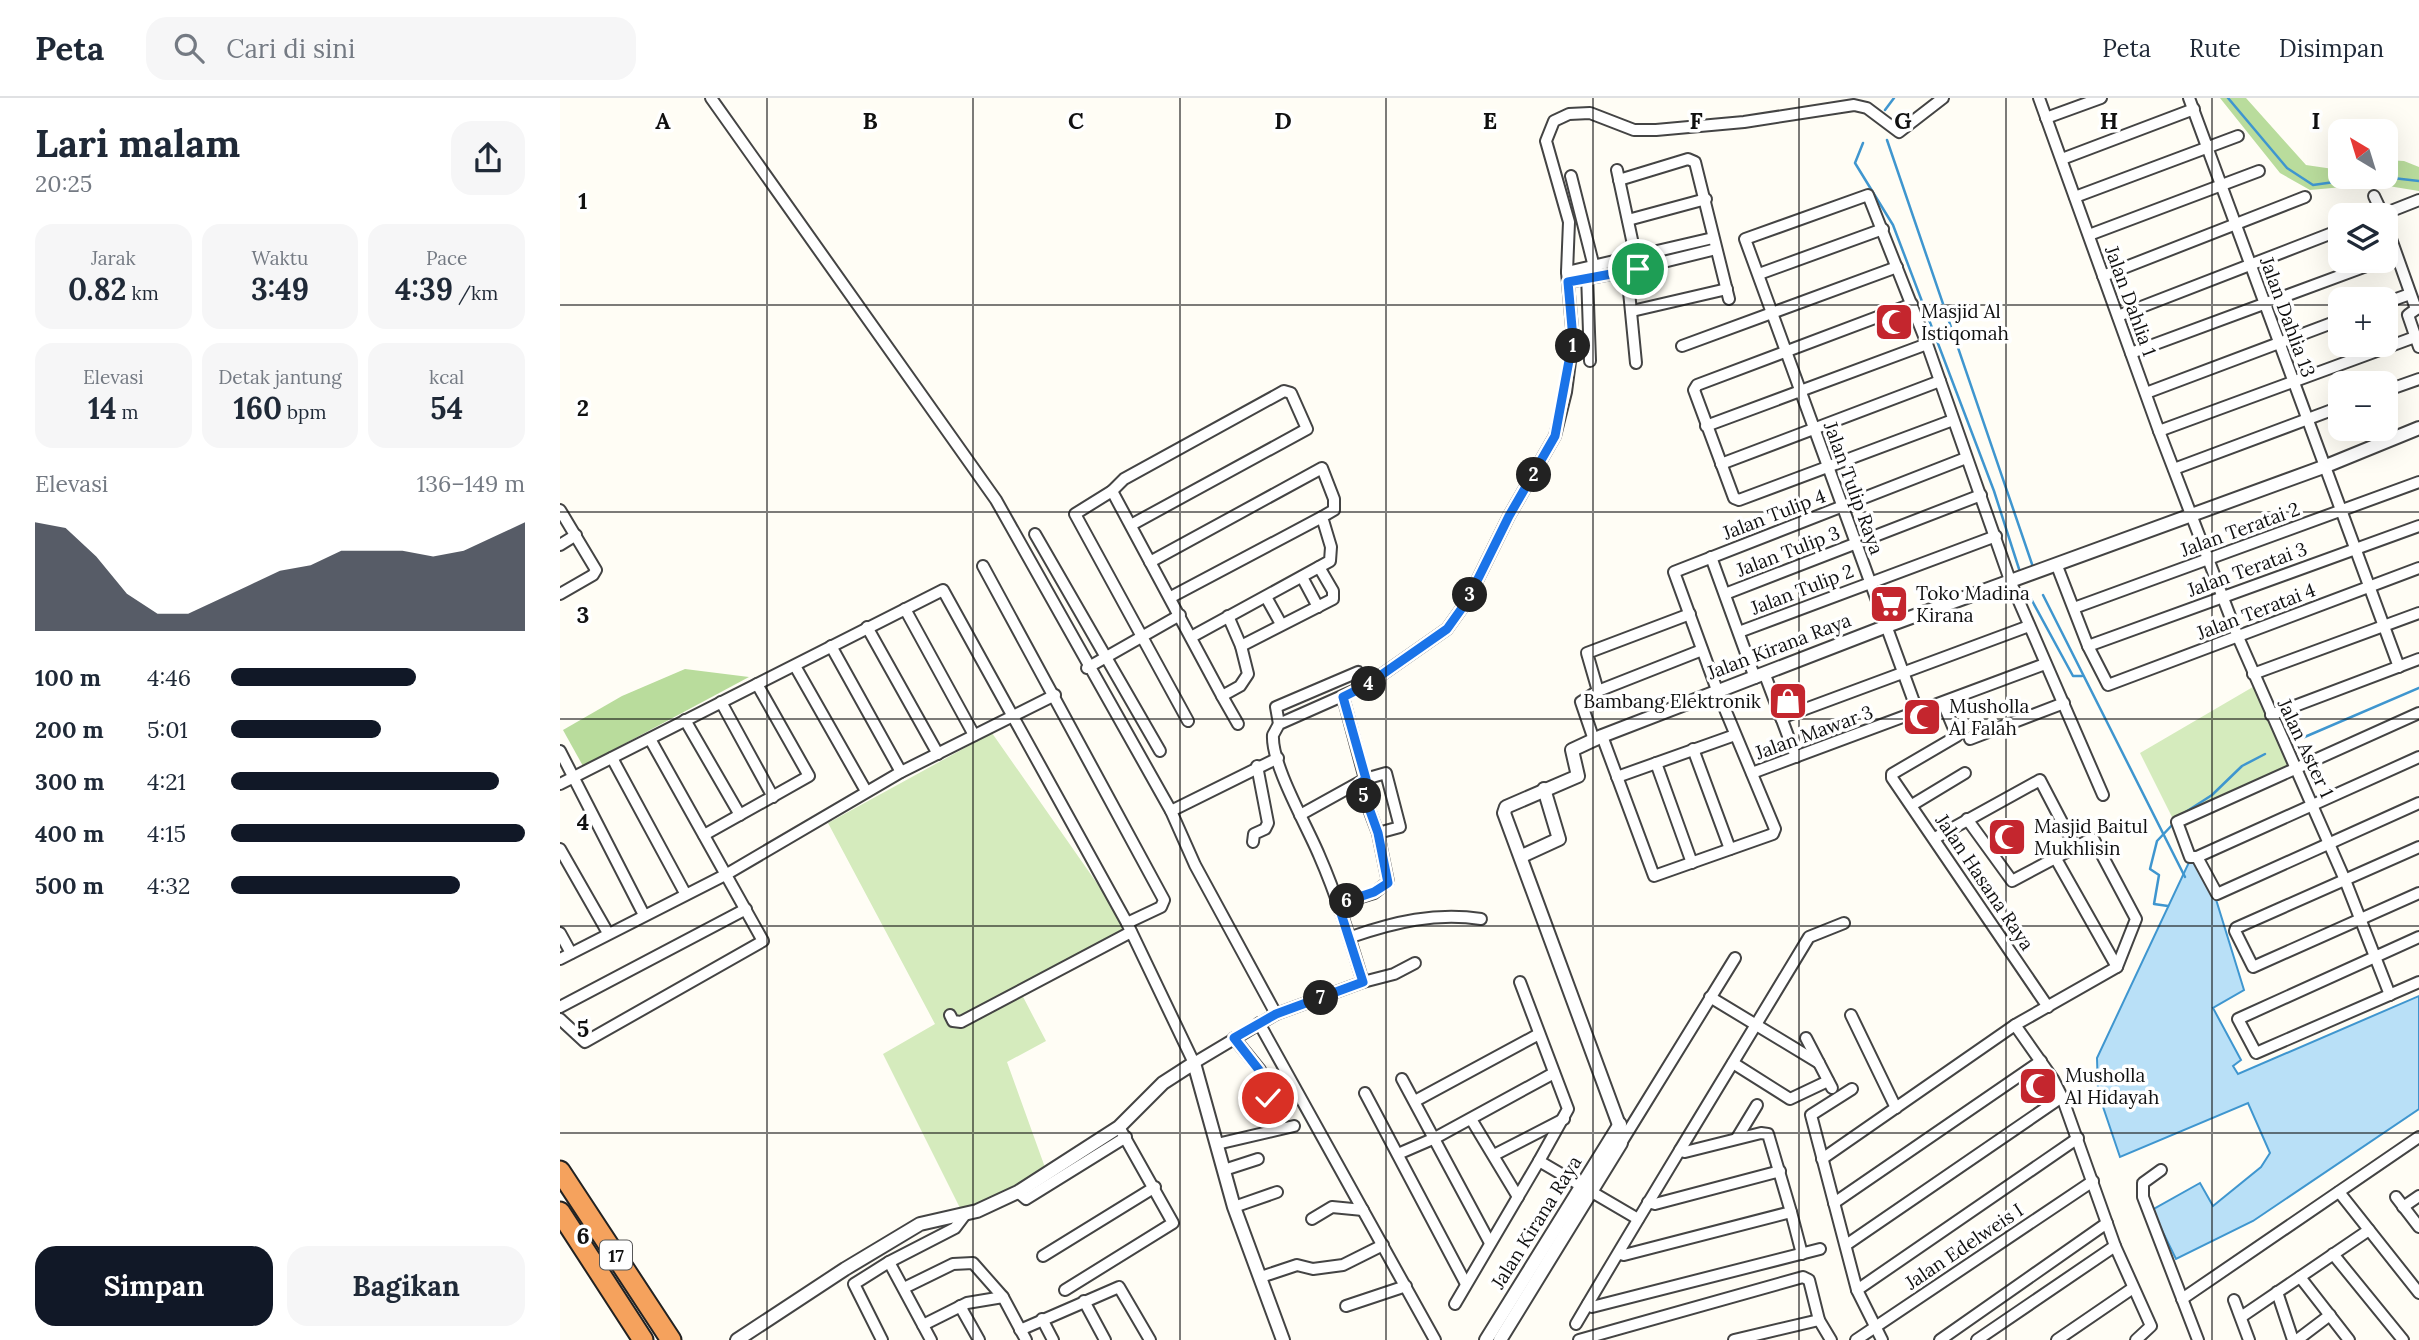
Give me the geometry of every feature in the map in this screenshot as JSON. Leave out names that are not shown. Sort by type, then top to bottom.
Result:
[{"type":"highway","name":"17","points":[[560,1171],[671,1340]]},
{"type":"highway","name":"17","points":[[560,1212],[643,1340]]},
{"type":"street","points":[[711,98],[996,500],[1087,668],[1171,811],[1195,865],[1276,1014]]},
{"type":"street","points":[[1279,724],[1367,685],[1447,629],[1456,619],[1555,436],[1568,380],[1573,339],[1567,277],[1569,222],[1546,141],[1554,121],[1569,114],[1590,113],[1634,130],[1656,130],[1744,122],[1848,105],[1867,108],[1894,130],[1903,131],[1943,98]]},
{"type":"street","name":"Jalan Dahlia 1","points":[[2039,98],[2192,516]]},
{"type":"street","points":[[2046,118],[2101,98]]},
{"type":"street","points":[[2062,159],[2192,103]]},
{"type":"street","name":"Jalan Dahlia 13","points":[[2192,103],[2399,667]]},
{"type":"street","points":[[2075,197],[2238,136]]},
{"type":"street","points":[[1632,311],[1728,294],[1706,199],[1693,159],[1618,175],[1637,257],[1633,270],[1632,311],[1636,363]]},
{"type":"street","points":[[2089,235],[2259,171]]},
{"type":"street","points":[[1571,176],[1589,271],[1590,361]]},
{"type":"street","name":"Jalan Tulip Raya","points":[[1883,229],[1868,194],[1745,239],[1917,713]]},
{"type":"street","points":[[2374,196],[2377,203]]},
{"type":"street","points":[[2103,276],[2305,197]]},
{"type":"street","points":[[1628,220],[1706,199]]},
{"type":"street","points":[[2398,209],[2419,200]]},
{"type":"street","points":[[1759,274],[1883,229],[1927,344],[1966,458],[1996,536],[2017,580],[2029,626],[2103,795]]},
{"type":"street","points":[[2118,316],[2328,234]]},
{"type":"street","points":[[1567,277],[1637,257],[1715,244]]},
{"type":"street","points":[[1589,271],[1633,270],[1715,244]]},
{"type":"street","points":[[1682,346],[1897,267]]},
{"type":"street","points":[[2159,431],[2293,381],[2417,342],[2410,295],[2398,272]]},
{"type":"street","points":[[2132,353],[2348,273]]},
{"type":"street","points":[[2398,299],[2410,295]]},
{"type":"street","points":[[1912,304],[1694,387],[1706,426],[1734,498],[1739,500],[1953,420]]},
{"type":"street","points":[[2146,393],[2328,324]]},
{"type":"street","points":[[1706,426],[1927,344]]},
{"type":"street","points":[[2398,386],[2419,379]]},
{"type":"street","points":[[1721,464],[1940,381]]},
{"type":"street","points":[[1132,525],[1307,429],[1292,396],[1284,391],[1124,479],[1112,491],[1075,514],[1188,721]]},
{"type":"street","points":[[2174,470],[2328,411]]},
{"type":"street","name":"Jalan Kirana Raya","points":[[1544,789],[1578,776],[1572,750],[1598,738],[1717,690],[2326,466],[2419,428]]},
{"type":"street","name":"Jalan Tulip 4","points":[[1690,614],[1674,572],[1966,458]]},
{"type":"street","points":[[1150,562],[1322,468],[1335,503],[1334,510],[1171,597]]},
{"type":"street","name":"Jalan Teratai 2","points":[[2074,608],[2419,482]]},
{"type":"street","points":[[1112,491],[1193,636],[1238,724]]},
{"type":"street","name":"Jalan Tulip 3","points":[[1725,594],[1981,495]]},
{"type":"street","points":[[560,509],[595,565],[595,572],[560,594]]},
{"type":"street","name":"Jalan Aster 1","points":[[2192,516],[2253,674],[2312,802],[2390,995]]},
{"type":"street","points":[[1193,636],[1302,578],[1331,557],[1322,517]]},
{"type":"street","name":"Jalan Teratai 3","points":[[2088,646],[2419,526]]},
{"type":"street","points":[[1035,534],[1160,751]]},
{"type":"street","points":[[560,545],[576,535]]},
{"type":"street","name":"Jalan Tulip 2","points":[[1739,632],[1996,536]]},
{"type":"street","points":[[1711,557],[1739,632],[1781,718],[1796,757]]},
{"type":"street","points":[[950,1015],[953,1021],[961,1022],[1129,928],[1161,907],[1164,900],[983,566]]},
{"type":"street","points":[[2057,566],[2088,646]]},
{"type":"street","points":[[1241,646],[1335,596],[1319,567]]},
{"type":"street","name":"Jalan Teratai 4","points":[[2088,646],[2108,685],[2419,568]]},
{"type":"street","points":[[1302,578],[1318,607]]},
{"type":"street","points":[[560,785],[943,590],[1129,928],[1194,1063],[1234,1207],[1283,1340]]},
{"type":"street","points":[[1266,597],[1281,624]]},
{"type":"street","points":[[905,609],[974,735]]},
{"type":"street","points":[[1598,691],[1586,657],[1589,652],[1690,614],[1717,690],[1775,831],[1730,849],[1653,876],[1617,777],[1581,702],[1598,691],[1702,650]]},
{"type":"street","points":[[2253,674],[2419,614]]},
{"type":"street","points":[[1087,668],[1180,615]]},
{"type":"street","points":[[1222,696],[1245,681],[1248,670],[1228,616]]},
{"type":"street","points":[[1781,718],[2029,626]]},
{"type":"street","points":[[867,627],[937,754]]},
{"type":"street","points":[[831,646],[901,772]]},
{"type":"street","points":[[2271,715],[2419,659]]},
{"type":"street","name":"Jalan Mawar 3","points":[[1752,773],[2045,664]]},
{"type":"street","points":[[795,666],[866,791]]},
{"type":"street","points":[[1363,982],[1351,937],[1320,855],[1300,815],[1273,738],[1279,724],[1276,707],[1358,672],[1367,685]]},
{"type":"street","points":[[704,835],[809,775],[757,684]]},
{"type":"street","points":[[1315,689],[1322,707]]},
{"type":"street","points":[[560,933],[565,956],[727,874],[901,772],[1055,695]]},
{"type":"street","points":[[1338,904],[1374,892],[1388,883],[1343,697]]},
{"type":"street","points":[[720,702],[773,797]]},
{"type":"street","name":"Jalan Hasana Raya","points":[[1943,702],[1957,736],[1892,774],[1892,778],[2048,1007]]},
{"type":"street","points":[[1970,739],[2063,703]]},
{"type":"street","points":[[2419,713],[2177,822],[2190,857],[2197,857],[2312,802],[2419,757]]},
{"type":"street","points":[[685,720],[740,816]]},
{"type":"street","points":[[1617,777],[1735,735]]},
{"type":"street","points":[[560,1019],[585,1042],[763,941],[650,739]]},
{"type":"street","points":[[1693,749],[1730,849]]},
{"type":"street","points":[[560,751],[576,776],[644,915]]},
{"type":"street","points":[[612,758],[685,893]]},
{"type":"street","points":[[1171,811],[1257,766],[1278,758]]},
{"type":"street","points":[[1656,763],[1692,863]]},
{"type":"street","points":[[1252,842],[1254,834],[1265,829],[1268,823],[1257,766]]},
{"type":"street","points":[[1912,805],[1965,773]]},
{"type":"street","points":[[1300,815],[1363,781],[1388,774],[1399,827],[1378,833]]},
{"type":"street","points":[[1934,838],[2041,780],[2075,847]]},
{"type":"street","points":[[1522,856],[1559,839],[1544,789],[1506,807],[1504,813],[1620,1124],[1620,1143]]},
{"type":"street","points":[[2197,857],[2217,894],[2419,803]]},
{"type":"street","points":[[1822,1159],[2015,1025],[2117,967],[2136,919],[2091,839],[2012,881],[1967,819]]},
{"type":"street","points":[[2419,847],[2236,928],[2253,967],[2419,893]]},
{"type":"street","points":[[560,849],[608,933]]},
{"type":"street","points":[[2056,859],[2117,967]]},
{"type":"street","points":[[560,1007],[746,909]]},
{"type":"street","points":[[1351,937],[1418,918],[1455,914],[1481,919]]},
{"type":"street","points":[[1576,1324],[1809,937],[1844,923]]},
{"type":"street","points":[[2419,937],[2239,1016],[2256,1053],[2419,982]]},
{"type":"street","points":[[1620,1143],[1735,958]]},
{"type":"street","points":[[737,1340],[845,1269],[920,1224],[964,1216],[1018,1192],[1122,1132],[1163,1083],[1259,1023],[1276,1014],[1363,982],[1394,974],[1415,963]]},
{"type":"street","points":[[1455,1304],[1564,1119],[1567,1107],[1520,982]]},
{"type":"street","points":[[1710,997],[1819,1063]]},
{"type":"street","points":[[1851,1015],[1896,1108]]},
{"type":"street","points":[[1259,1023],[1435,1340]]},
{"type":"street","points":[[2015,1025],[2062,1097],[2115,1246],[2151,1326],[2149,1331],[2136,1340]]},
{"type":"street","points":[[1415,1101],[1539,1034]]},
{"type":"street","points":[[1234,1038],[1259,1070],[1268,1098]]},
{"type":"street","points":[[1733,1063],[1790,1099],[1830,1085],[1806,1038]]},
{"type":"street","points":[[1835,1203],[2041,1062]]},
{"type":"street","points":[[1398,1154],[1435,1138],[1554,1073]]},
{"type":"street","points":[[1402,1079],[1490,1243]]},
{"type":"street","points":[[1852,1089],[1811,1115],[1857,1290],[1882,1340]]},
{"type":"street","points":[[1365,1093],[1466,1284]]},
{"type":"street","points":[[1846,1245],[2062,1097]]},
{"type":"street","points":[[1737,1138],[1757,1105]]},
{"type":"street","points":[[1471,1119],[1518,1197]]},
{"type":"street","points":[[1494,1155],[1564,1119]]},
{"type":"street","name":"Jalan Kirana Raya","points":[[1500,1340],[1587,1188],[1620,1124]]},
{"type":"street","points":[[1746,1124],[1770,1138],[1802,1254]]},
{"type":"street","points":[[1217,1144],[1294,1126]]},
{"type":"street","points":[[1065,1290],[1172,1225],[1173,1221],[1155,1187],[1122,1132]]},
{"type":"street","points":[[1680,1150],[1685,1152],[1761,1133]]},
{"type":"street","points":[[2182,1299],[2419,1137]]},
{"type":"street","points":[[1857,1290],[2078,1138]]},
{"type":"street","name":"Jalan Kirana Raya","points":[[1486,1340],[1620,1143]]},
{"type":"street","points":[[1224,1170],[1258,1158]]},
{"type":"street","points":[[1539,1161],[1638,1219]]},
{"type":"street","points":[[2161,1170],[2143,1183],[2143,1197],[2198,1340]]},
{"type":"street","points":[[1648,1202],[1655,1204],[1780,1171]]},
{"type":"street","name":"Jalan Edelweis I","points":[[1856,1340],[2093,1181]]},
{"type":"street","points":[[1043,1256],[1155,1187]]},
{"type":"street","points":[[1234,1207],[1277,1192]]},
{"type":"street","points":[[2339,1192],[2419,1293]]},
{"type":"street","points":[[2419,1196],[2400,1202],[2419,1227]]},
{"type":"street","points":[[1312,1219],[1332,1207],[1363,1210]]},
{"type":"street","points":[[1618,1253],[1624,1255],[1791,1212]]},
{"type":"street","points":[[882,1340],[853,1286],[889,1262],[955,1228],[964,1216]]},
{"type":"street","points":[[1940,1340],[2107,1223]]},
{"type":"street","points":[[2241,1317],[2369,1230]]},
{"type":"street","points":[[1261,1277],[1297,1265],[1313,1269],[1343,1265],[1383,1245]]},
{"type":"street","points":[[1977,1340],[2115,1246]]},
{"type":"street","points":[[1588,1304],[1592,1307],[1820,1249]]},
{"type":"street","points":[[2333,1254],[2403,1340]]},
{"type":"street","points":[[889,1262],[931,1340]]},
{"type":"street","points":[[904,1288],[953,1264],[973,1263],[1003,1297],[1023,1335],[1042,1319],[1119,1287],[1150,1340]]},
{"type":"street","points":[[1579,1340],[1803,1277],[1809,1280],[1819,1320],[1831,1340]]},
{"type":"street","points":[[2300,1277],[2349,1340]]},
{"type":"street","points":[[1346,1306],[1406,1286]]},
{"type":"street","points":[[2057,1340],[2133,1288]]},
{"type":"street","points":[[2277,1292],[2295,1340],[2330,1315]]},
{"type":"street","points":[[923,1325],[960,1306],[1003,1297]]},
{"type":"street","points":[[2234,1300],[2249,1340]]},
{"type":"street","points":[[1084,1301],[1105,1340]]},
{"type":"street","points":[[960,1306],[979,1340]]},
{"type":"street","points":[[1042,1319],[1054,1340]]},
{"type":"street","points":[[1734,1340],[1819,1320]]},
{"type":"green space","points":[[2220,98],[2246,98],[2306,165],[2328,168],[2328,188],[2310,190],[2280,173]]},
{"type":"green space","points":[[2398,161],[2419,167],[2419,191],[2398,188]]},
{"type":"green space","points":[[685,669],[749,677],[583,766],[563,730],[622,696]]},
{"type":"green space","points":[[2258,684],[2295,767],[2176,825],[2140,753]]},
{"type":"green space","points":[[992,733],[1131,932],[1020,991],[1046,1041],[1007,1062],[1047,1173],[964,1216],[883,1054],[935,1024],[828,823]]},
{"type":"water","points":[[2191,858],[2214,893],[2244,990],[2213,1008],[2241,1060],[2233,1066],[2238,1074],[2419,996],[2419,1109],[2253,1221],[2176,1259],[2152,1210],[2200,1183],[2213,1206],[2261,1167],[2270,1153],[2248,1103],[2120,1157],[2098,1092],[2097,1058]]},
{"type":"waterway","points":[[1885,110],[1894,98]]},
{"type":"waterway","points":[[2228,98],[2287,168],[2313,185],[2328,183]]},
{"type":"waterway","points":[[1887,140],[2033,567]]},
{"type":"waterway","points":[[1863,143],[1855,163],[1893,225],[1994,491],[2020,572]]},
{"type":"waterway","points":[[2398,179],[2419,181]]},
{"type":"waterway","points":[[2029,595],[2073,676],[2082,676]]},
{"type":"waterway","points":[[2043,595],[2185,877]]},
{"type":"waterway","points":[[2300,739],[2419,688]]},
{"type":"waterway","points":[[2181,815],[2212,795],[2242,766],[2265,754]]},
{"type":"waterway","points":[[2168,906],[2154,904],[2159,875],[2150,869],[2157,841],[2174,823]]},
{"type":"place","name":"Masjid Al Istiqomah","points":[[1894,322]]},
{"type":"place","name":"Toko Madina Kirana","points":[[1889,604]]},
{"type":"place","name":"Bambang Elektronik","points":[[1788,701]]},
{"type":"place","name":"Musholla Al Falah","points":[[1922,717]]},
{"type":"place","name":"Masjid Baitul Mukhlisin","points":[[2007,837]]},
{"type":"place","name":"Musholla Al Hidayah","points":[[2038,1086]]},
{"type":"route","points":[[1268,1098],[1259,1070],[1234,1038],[1276,1014],[1363,982],[1351,937],[1338,904],[1374,892],[1388,883],[1388,870],[1378,833],[1360,783],[1366,779],[1343,697],[1367,685],[1393,664],[1447,629],[1467,601],[1509,516],[1555,436],[1566,392],[1573,339],[1568,282],[1638,269]]}]
